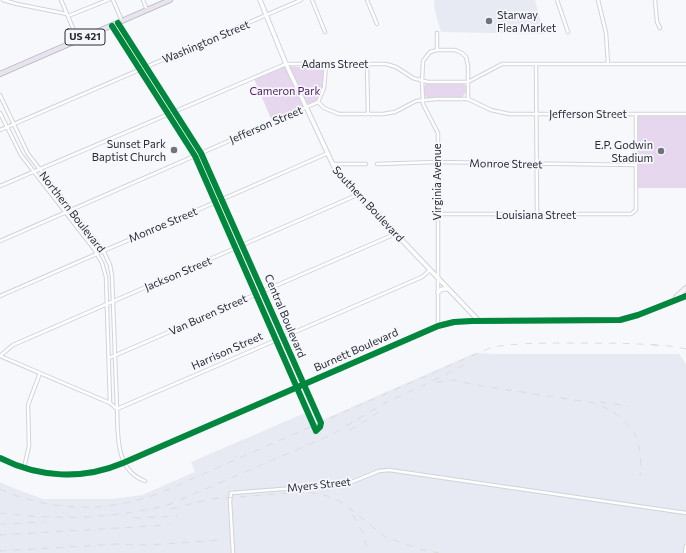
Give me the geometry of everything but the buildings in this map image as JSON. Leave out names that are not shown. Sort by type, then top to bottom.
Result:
[{"type":"highway","name":"US 421","points":[[0,74],[170,0]]},
{"type":"main road","points":[[672,300],[686,288]]},
{"type":"main road","name":"Burnett Boulevard","points":[[0,458],[24,469],[46,474],[70,475],[98,471],[123,463],[438,326],[454,322],[480,321],[620,320],[638,315],[672,300],[686,296]]},
{"type":"street","points":[[3,0],[67,15],[108,0]]},
{"type":"street","points":[[61,0],[79,40]]},
{"type":"street","name":"Central Boulevard","points":[[112,26],[195,156],[217,202],[298,386],[316,431],[321,424],[223,199],[201,153],[120,22],[113,0]]},
{"type":"street","points":[[143,0],[147,10]]},
{"type":"street","name":"Southern Boulevard","points":[[260,0],[286,64],[307,108],[326,154],[338,175],[480,321]]},
{"type":"street","name":"Washington Street","points":[[0,130],[301,0]]},
{"type":"street","points":[[312,0],[325,32]]},
{"type":"street","points":[[367,0],[377,24]]},
{"type":"street","points":[[557,0],[568,32]]},
{"type":"street","points":[[598,0],[606,33],[608,64]]},
{"type":"street","points":[[655,0],[657,22],[660,28]]},
{"type":"street","points":[[437,33],[437,50],[455,50],[462,53],[467,62],[468,99]]},
{"type":"street","name":"Virginia Avenue","points":[[437,50],[430,52],[423,61],[422,81],[425,110],[438,133],[438,326]]},
{"type":"street","name":"Adams Street","points":[[0,186],[168,112],[286,64],[386,64],[396,67],[413,78],[422,81],[468,82],[502,64],[686,64]]},
{"type":"street","points":[[367,64],[368,114]]},
{"type":"street","points":[[536,64],[537,215]]},
{"type":"street","points":[[318,102],[324,88],[326,65]]},
{"type":"street","name":"Northern Boulevard","points":[[0,95],[28,154],[103,250],[111,267],[118,442],[123,463]]},
{"type":"street","name":"Jefferson Street","points":[[0,241],[318,102],[324,108],[339,114],[390,114],[416,101],[468,99],[500,113],[686,114]]},
{"type":"street","name":"Northern Boulevard","points":[[0,113],[18,151],[32,172],[97,254],[105,272],[110,403]]},
{"type":"street","points":[[636,114],[636,165]]},
{"type":"street","name":"Monroe Street","points":[[0,296],[326,154]]},
{"type":"street","name":"Monroe Street","points":[[377,164],[438,162],[537,165],[636,165]]},
{"type":"street","points":[[331,164],[366,164]]},
{"type":"street","name":"Louisiana Street","points":[[437,214],[628,215],[634,212],[636,205],[636,165]]},
{"type":"street","name":"Jackson Street","points":[[0,356],[13,345],[357,195]]},
{"type":"street","name":"Van Buren Street","points":[[109,358],[395,234]]},
{"type":"street","name":"Harrison Street","points":[[117,409],[422,277],[430,270]]},
{"type":"street","points":[[438,292],[444,288],[449,290]]},
{"type":"street","points":[[0,356],[110,403],[117,409]]},
{"type":"street","points":[[24,469],[29,446],[28,405],[40,373]]},
{"type":"street","points":[[123,463],[134,474],[145,481]]},
{"type":"street","name":"Myers Street","points":[[233,553],[230,495],[233,493],[348,484],[379,471],[389,470],[536,490],[686,513]]},
{"type":"street","points":[[685,553],[686,546]]},
{"type":"shaded area","name":"Starway Flea Market","points":[[434,0],[535,0],[544,34],[441,32],[435,11]]},
{"type":"shaded area","points":[[475,353],[679,354],[686,364],[686,553],[0,553],[0,482],[43,499],[112,499],[142,495],[195,472],[191,462],[305,413],[311,425]]},
{"type":"green space","name":"Cameron Park","points":[[285,66],[324,69],[322,89],[316,102],[272,121],[254,79]]},
{"type":"green space","points":[[427,83],[463,83],[466,86],[466,93],[461,98],[427,98],[424,95],[423,87]]},
{"type":"green space","name":"E.P. Godwin Stadium","points":[[636,114],[686,114],[686,188],[636,188]]},
{"type":"railway","points":[[0,489],[19,497],[59,506],[100,507],[140,500],[160,493],[492,347],[551,343],[657,345]]},
{"type":"railway","points":[[652,345],[686,349]]},
{"type":"railway","points":[[0,513],[42,517],[84,517],[105,516],[147,510],[168,505],[331,435],[387,402],[465,364]]},
{"type":"railway","points":[[436,382],[453,380],[476,385],[594,403],[617,415],[626,422],[632,430],[637,439],[640,450],[640,476]]},
{"type":"railway","points":[[600,402],[629,406]]},
{"type":"railway","points":[[349,430],[366,421],[378,412]]},
{"type":"railway","points":[[171,509],[210,499],[306,492],[322,494],[343,503],[385,537],[423,550],[439,553]]},
{"type":"railway","points":[[353,515],[364,535],[368,553]]},
{"type":"railway","points":[[134,518],[178,516]]},
{"type":"railway","points":[[0,524],[44,522]]},
{"type":"railway","points":[[0,535],[169,525]]},
{"type":"railway","points":[[0,551],[118,544],[149,545],[222,540]]},
{"type":"cycle path","points":[[112,26],[195,156],[316,431],[320,427],[321,423],[201,153],[118,23]]},
{"type":"cycle path","points":[[0,458],[30,470],[46,473],[77,474],[92,472],[123,463],[438,326],[454,322],[472,321],[620,320],[638,315],[686,296]]},
{"type":"place","name":"Starway Flea Market","points":[[489,21]]},
{"type":"place","name":"Sunset Park Baptist Church","points":[[174,150]]},
{"type":"place","name":"E.P. Godwin Stadium","points":[[661,151]]}]
